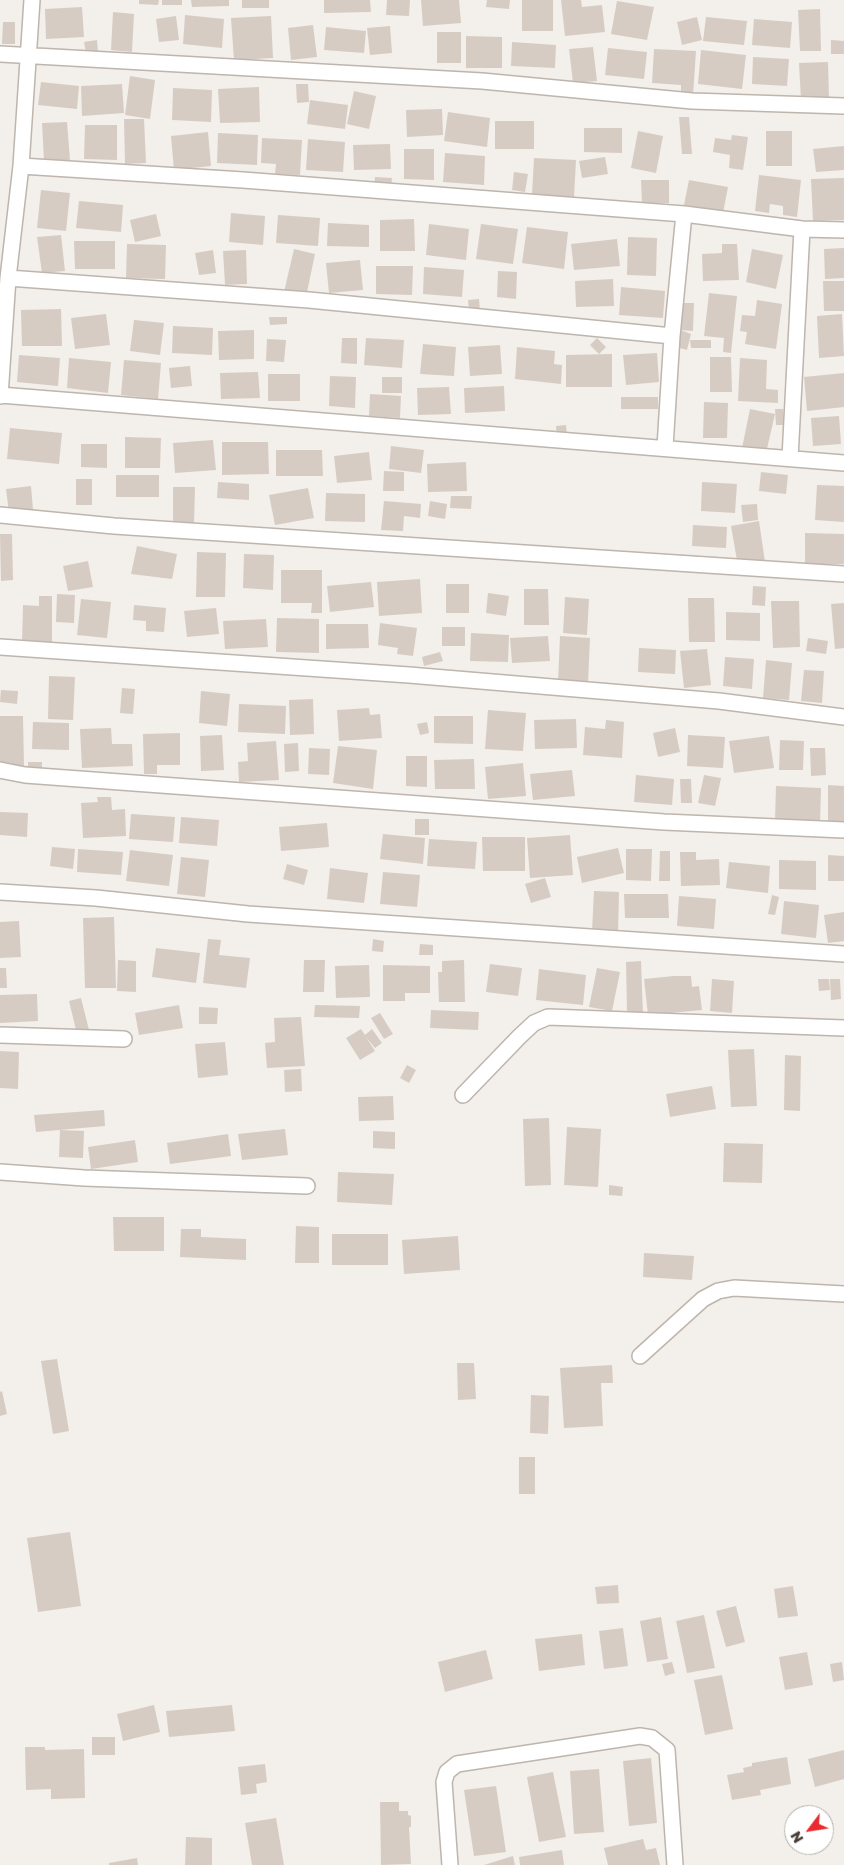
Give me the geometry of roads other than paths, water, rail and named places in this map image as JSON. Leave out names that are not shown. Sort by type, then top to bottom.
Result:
[{"type":"street","points":[[32,0],[21,166],[8,278],[0,396],[665,447],[844,463]]},
{"type":"street","points":[[0,54],[482,81],[692,101],[844,106]]},
{"type":"street","points":[[21,166],[243,180],[684,214],[802,228],[844,230]]},
{"type":"street","points":[[665,447],[672,336],[684,214]]},
{"type":"street","points":[[790,458],[802,228]]},
{"type":"street","points":[[8,278],[308,300],[672,336]]},
{"type":"street","points":[[0,515],[114,526],[844,574]]},
{"type":"street","points":[[0,647],[438,677],[720,701],[844,717]]},
{"type":"street","points":[[0,770],[26,774],[664,822],[844,830]]},
{"type":"street","points":[[0,892],[96,898],[258,914],[844,954]]},
{"type":"street","points":[[463,1095],[534,1023],[548,1017],[844,1028]]},
{"type":"street","points":[[0,1035],[124,1039]]},
{"type":"street","points":[[0,1172],[84,1178],[307,1186]]},
{"type":"street","points":[[640,1356],[702,1299],[718,1291],[734,1288],[844,1294]]},
{"type":"street","points":[[450,1865],[444,1782],[447,1772],[457,1764],[640,1736],[652,1738],[667,1750],[674,1865]]}]
